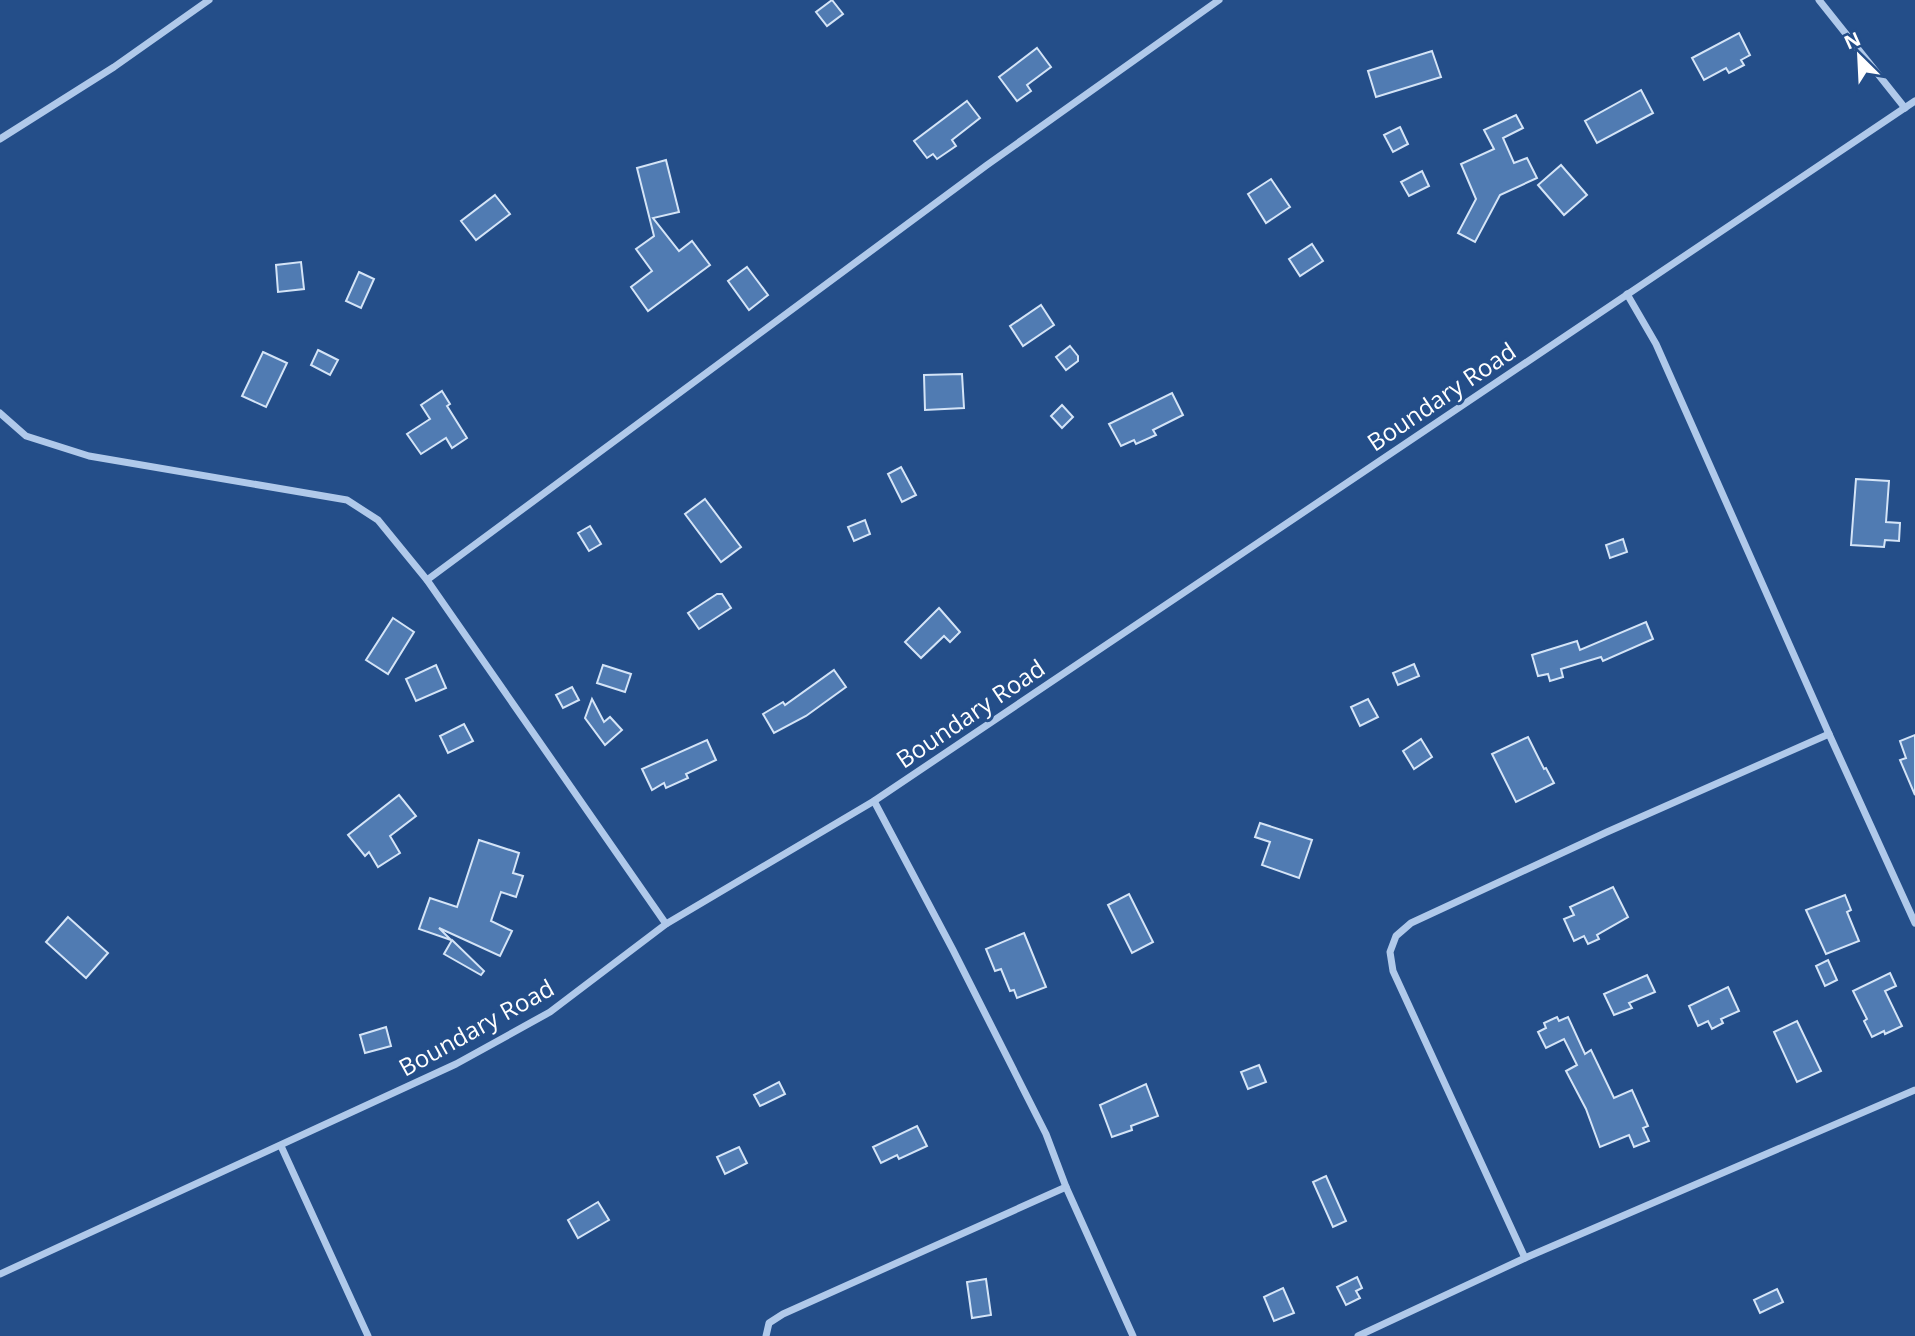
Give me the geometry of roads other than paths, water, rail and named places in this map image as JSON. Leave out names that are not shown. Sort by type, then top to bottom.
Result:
[{"type":"street","points":[[0,139],[114,67],[209,0]]},
{"type":"street","points":[[427,580],[987,165],[1219,0]]},
{"type":"street","points":[[1819,0],[1905,107]]},
{"type":"street","name":"Boundary Road","points":[[0,1274],[456,1064],[550,1012],[666,924],[874,800],[1915,101]]},
{"type":"street","points":[[1627,294],[1656,344],[1915,923]]},
{"type":"street","points":[[0,413],[26,436],[89,456],[347,500],[378,520],[427,580],[666,924]]},
{"type":"street","points":[[1525,1258],[1393,971],[1390,952],[1396,936],[1411,923],[1471,893],[1829,734]]},
{"type":"street","points":[[874,800],[1046,1134],[1066,1187],[1133,1336]]},
{"type":"street","points":[[1359,1336],[1525,1258],[1915,1090]]},
{"type":"street","points":[[281,1146],[368,1336]]},
{"type":"street","points":[[766,1336],[769,1322],[783,1314],[1066,1187]]}]
